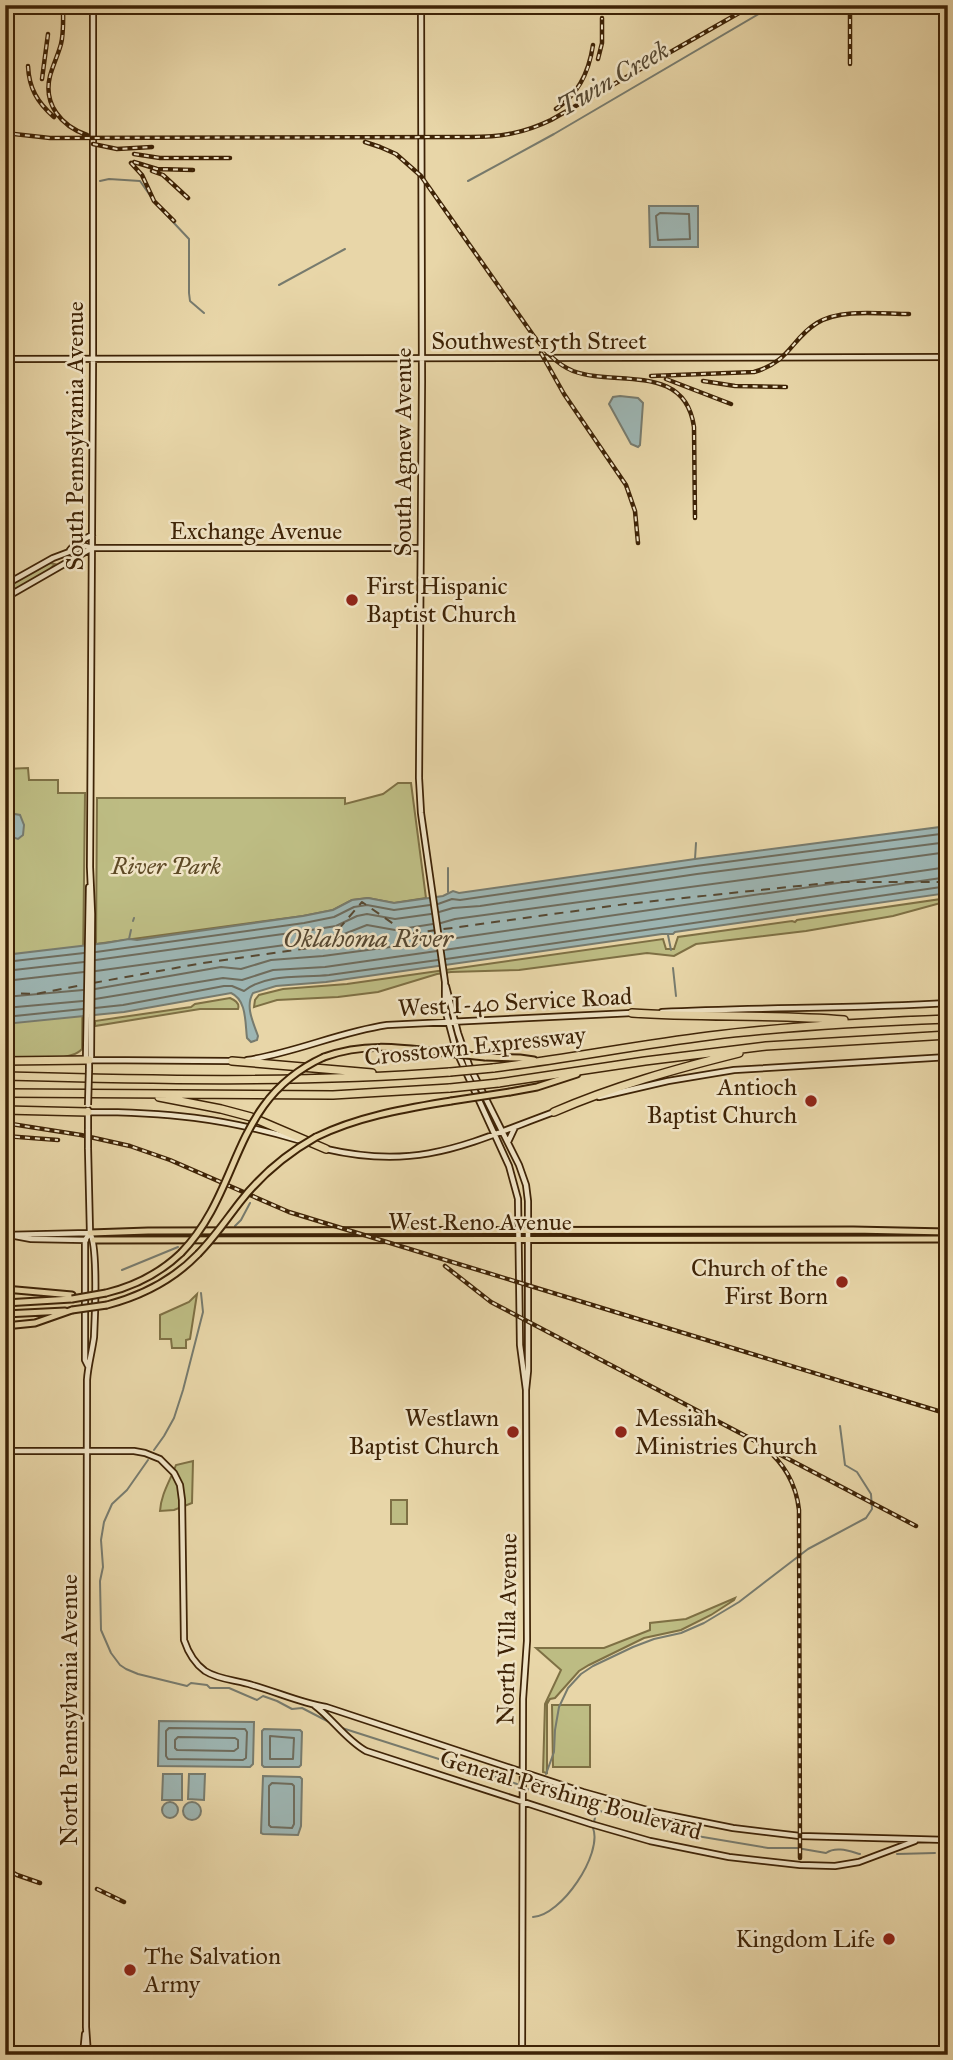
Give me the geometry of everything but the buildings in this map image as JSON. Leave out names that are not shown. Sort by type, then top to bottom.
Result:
[{"type":"highway","points":[[632,1013],[670,1016],[806,1017],[869,1022]]},
{"type":"highway","name":"Crosstown Expressway","points":[[5,1076],[305,1079],[404,1076],[540,1062],[708,1036],[807,1026],[944,1019]]},
{"type":"highway","name":"Crosstown Expressway","points":[[5,1093],[333,1095],[450,1088],[766,1046],[944,1035]]},
{"type":"highway","points":[[554,1112],[643,1078],[766,1046]]},
{"type":"highway","points":[[5,1061],[89,1060]]},
{"type":"highway","points":[[232,1061],[404,1076]]},
{"type":"highway","points":[[145,1094],[251,1117],[326,1149]]},
{"type":"highway","points":[[5,1110],[88,1109]]},
{"type":"main road","name":"South Pennsylvania Avenue","points":[[87,1395],[88,1366],[94,1339],[94,1240],[90,1233],[88,1148],[89,1060],[92,1057],[89,1049],[93,5]]},
{"type":"main road","name":"South Agnew Avenue","points":[[421,5],[419,786],[447,998],[469,1065],[523,1175],[528,1201],[526,1390]]},
{"type":"main road","name":"Southwest 15th Street","points":[[5,359],[948,357]]},
{"type":"main road","points":[[70,551],[75,544],[92,535]]},
{"type":"main road","name":"Exchange Avenue","points":[[5,585],[85,546],[420,548]]},
{"type":"main road","name":"Exchange Avenue","points":[[5,598],[92,548]]},
{"type":"main road","name":"South Agnew Avenue","points":[[447,998],[445,1009],[462,1066],[514,1179],[520,1240],[520,1345],[526,1390]]},
{"type":"main road","name":"West I-40 Service Road","points":[[89,1060],[232,1061],[286,1053],[372,1028],[455,1021],[733,1008],[870,1007],[948,1003]]},
{"type":"main road","points":[[434,1023],[445,1009]]},
{"type":"main road","points":[[5,1303],[88,1297],[106,1293],[126,1288],[165,1267],[181,1253],[206,1220],[262,1107],[288,1079],[324,1057],[349,1049],[394,1046],[540,1062]]},
{"type":"main road","points":[[88,1109],[165,1113],[213,1119],[326,1149],[365,1156],[406,1157],[454,1149],[554,1112],[621,1091],[712,1073],[793,1065],[948,1057]]},
{"type":"main road","points":[[5,1314],[107,1305],[155,1286],[175,1274],[198,1254],[269,1170],[296,1149],[344,1124],[369,1116],[537,1087],[583,1072]]},
{"type":"main road","points":[[508,1142],[516,1126]]},
{"type":"main road","points":[[514,1179],[523,1175]]},
{"type":"main road","points":[[435,1230],[435,1240]]},
{"type":"main road","name":"West Reno Avenue","points":[[5,1235],[435,1230],[948,1232]]},
{"type":"main road","points":[[595,1230],[595,1239]]},
{"type":"main road","points":[[179,1231],[179,1240]]},
{"type":"main road","points":[[85,1240],[90,1233]]},
{"type":"main road","name":"West Reno Avenue","points":[[13,1235],[31,1239],[85,1240],[948,1239]]},
{"type":"main road","name":"South Pennsylvania Avenue","points":[[85,1240],[85,1360],[88,1366]]},
{"type":"main road","points":[[85,1277],[94,1273]]},
{"type":"main road","points":[[5,1289],[72,1297]]},
{"type":"main road","points":[[5,1325],[35,1323],[72,1310]]},
{"type":"main road","points":[[85,1321],[94,1324]]},
{"type":"main road","name":"North Villa Avenue","points":[[522,2055],[523,1699],[527,1641],[526,1390]]},
{"type":"main road","name":"North Pennsylvania Avenue","points":[[85,2055],[87,1395]]},
{"type":"main road","name":"General Pershing Boulevard","points":[[5,1451],[145,1452],[165,1463],[177,1479],[182,1500],[183,1634],[188,1651],[196,1662],[216,1676],[344,1713],[658,1813],[733,1828],[800,1836],[948,1840]]},
{"type":"main road","name":"General Pershing Boulevard","points":[[314,1705],[366,1751],[650,1842],[729,1857],[812,1866],[847,1865],[919,1840]]},
{"type":"main road","points":[[335,1723],[337,1716],[344,1713]]},
{"type":"main road","points":[[5,2041],[14,2055]]},
{"type":"green space","points":[[102,5],[128,5],[128,13],[102,13]]},
{"type":"green space","points":[[50,563],[55,564],[7,594],[5,588]]},
{"type":"green space","points":[[28,768],[29,780],[58,780],[58,793],[85,793],[82,1049],[57,1058],[5,1058],[5,769]]},
{"type":"green space","name":"River Park","points":[[398,783],[411,783],[426,898],[394,903],[368,898],[352,900],[333,910],[303,916],[96,944],[97,798],[345,798],[345,804],[383,794]]},
{"type":"green space","points":[[948,898],[948,901],[893,916],[806,931],[696,944],[674,956],[647,953],[519,970],[451,972],[378,992],[277,1000],[254,1007],[259,995],[283,989],[347,984],[663,939],[666,949],[674,949],[678,937]]},
{"type":"green space","points":[[230,998],[238,1003],[238,1009],[200,1009],[95,1026],[95,1021],[191,1007]]},
{"type":"green space","points":[[197,1294],[190,1339],[186,1340],[186,1348],[172,1348],[171,1339],[160,1339],[160,1315],[189,1302]]},
{"type":"green space","points":[[193,1461],[192,1503],[174,1510],[160,1511],[164,1493],[176,1465]]},
{"type":"green space","points":[[391,1500],[407,1500],[407,1524],[391,1524]]},
{"type":"green space","points":[[735,1598],[711,1615],[681,1630],[644,1638],[579,1671],[547,1704],[547,1773],[543,1772],[545,1704],[561,1670],[536,1648],[604,1648],[650,1630],[650,1623],[686,1619]]},
{"type":"green space","points":[[552,1705],[590,1705],[590,1767],[553,1767]]},
{"type":"water","points":[[649,206],[698,206],[698,247],[650,247]]},
{"type":"water","points":[[613,397],[638,398],[643,403],[638,447],[631,444],[609,404]]},
{"type":"water","points":[[5,815],[20,815],[24,825],[23,835],[18,839],[5,835]]},
{"type":"water","name":"Oklahoma River","points":[[948,826],[948,893],[673,934],[326,982],[276,986],[253,993],[251,1014],[258,1036],[257,1040],[251,1042],[247,1038],[243,1006],[231,993],[124,1012],[5,1024],[5,955],[137,940],[303,916],[333,910],[352,900],[368,898],[394,903],[443,896],[453,891],[459,893]]},
{"type":"water","points":[[159,1721],[254,1722],[253,1764],[250,1767],[158,1766]]},
{"type":"water","points":[[264,1729],[302,1732],[299,1767],[262,1765]]},
{"type":"water","points":[[163,1774],[182,1774],[182,1800],[162,1800]]},
{"type":"water","points":[[189,1774],[205,1774],[204,1800],[188,1799]]},
{"type":"water","points":[[263,1776],[302,1779],[301,1826],[298,1835],[261,1833]]},
{"type":"water","points":[[167,1802],[173,1802],[178,1810],[176,1816],[167,1818],[162,1813],[162,1807]]},
{"type":"water","points":[[192,1802],[198,1805],[201,1811],[198,1817],[192,1820],[186,1817],[183,1811],[186,1805]]},
{"type":"waterway","name":"Twin Creek","points":[[468,181],[554,134],[774,5]]},
{"type":"waterway","name":"Twin Creek","points":[[100,181],[140,181],[156,204],[189,239],[190,301],[204,313]]},
{"type":"waterway","name":"Twin Creek","points":[[279,285],[345,249]]},
{"type":"waterway","points":[[695,859],[696,843]]},
{"type":"waterway","points":[[448,868],[448,892]]},
{"type":"waterway","points":[[129,939],[131,930]]},
{"type":"waterway","points":[[668,935],[671,950]]},
{"type":"waterway","points":[[673,968],[676,996]]},
{"type":"waterway","points":[[235,1226],[250,1203]]},
{"type":"waterway","points":[[122,1270],[178,1247]]},
{"type":"waterway","points":[[154,1450],[174,1418],[183,1390],[203,1312],[201,1293]]},
{"type":"waterway","points":[[546,1774],[554,1752],[559,1707],[568,1688],[581,1674],[633,1647],[681,1633],[704,1623],[739,1602],[808,1549],[866,1518],[872,1509],[871,1494],[857,1472],[845,1465],[840,1426]]},
{"type":"waterway","points":[[148,1460],[127,1490],[112,1504],[104,1522],[101,1540],[101,1630],[111,1653],[120,1665],[138,1674],[187,1686],[191,1683],[207,1685],[210,1688],[229,1688],[257,1700],[263,1696],[292,1709],[302,1708],[333,1724]]},
{"type":"waterway","points":[[342,1728],[517,1784]]},
{"type":"waterway","points":[[542,1791],[543,1783]]},
{"type":"waterway","points":[[528,1789],[679,1833],[768,1848],[797,1848],[826,1853],[838,1849],[860,1854]]},
{"type":"waterway","points":[[594,1822],[597,1809]]},
{"type":"waterway","points":[[533,1917],[556,1906],[577,1882],[592,1853],[593,1828]]},
{"type":"waterway","points":[[897,1854],[935,1853]]},
{"type":"ferry route","points":[[93,983],[203,963],[324,946],[362,902],[408,934],[626,904],[837,882],[948,882]]},
{"type":"ferry route","points":[[5,993],[36,994],[87,984]]},
{"type":"railway","points":[[63,5],[62,39],[50,76],[49,96],[62,120],[87,135]]},
{"type":"railway","points":[[5,133],[50,138],[502,135],[551,120],[753,5]]},
{"type":"railway","points":[[850,5],[850,64]]},
{"type":"railway","points":[[598,59],[602,43],[602,18]]},
{"type":"railway","points":[[42,79],[48,34]]},
{"type":"railway","points":[[556,109],[582,82],[593,45]]},
{"type":"railway","points":[[28,66],[35,94],[54,117]]},
{"type":"railway","points":[[365,142],[396,154],[421,176],[533,335],[556,360],[573,371],[646,381],[663,385],[677,393],[688,407],[694,427],[695,518]]},
{"type":"railway","points":[[93,144],[117,149],[152,147]]},
{"type":"railway","points":[[134,154],[160,158],[230,158]]},
{"type":"railway","points":[[134,162],[157,169],[193,170]]},
{"type":"railway","points":[[131,163],[142,175],[154,201],[174,221]]},
{"type":"railway","points":[[152,171],[163,175],[188,198]]},
{"type":"railway","points":[[651,376],[754,372],[775,362],[808,329],[827,318],[862,313],[909,314]]},
{"type":"railway","points":[[541,353],[564,394],[626,485],[635,511],[638,543]]},
{"type":"railway","points":[[666,379],[731,404]]},
{"type":"railway","points":[[703,381],[735,386],[786,387]]},
{"type":"railway","points":[[5,1123],[130,1146],[170,1160],[289,1212],[948,1414]]},
{"type":"railway","points":[[5,1136],[58,1140]]},
{"type":"railway","points":[[445,1266],[491,1302],[759,1443],[775,1457],[786,1472],[795,1490],[799,1510],[800,1858]]},
{"type":"railway","points":[[777,1453],[916,1526]]},
{"type":"railway","points":[[5,1868],[40,1883]]},
{"type":"railway","points":[[97,1889],[124,1902]]},
{"type":"place","name":"First Hispanic Baptist Church","points":[[352,600]]},
{"type":"place","name":"Antioch Baptist Church","points":[[811,1101]]},
{"type":"place","name":"Church of the First Born","points":[[842,1282]]},
{"type":"place","name":"Westlawn Baptist Church","points":[[513,1432]]},
{"type":"place","name":"Messiah Ministries Church","points":[[621,1432]]},
{"type":"place","name":"Kingdom Life","points":[[889,1939]]},
{"type":"place","name":"The Salvation Army","points":[[130,1970]]}]
